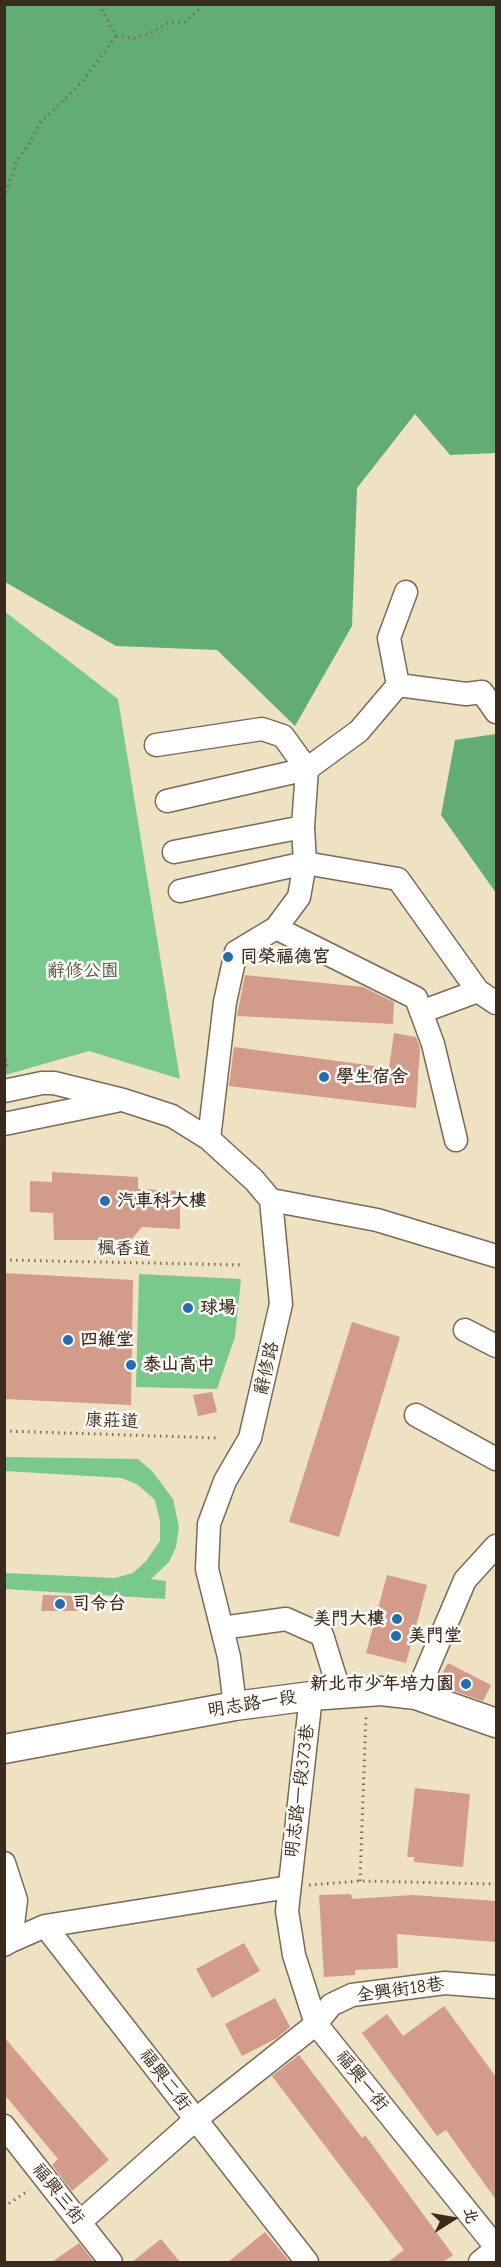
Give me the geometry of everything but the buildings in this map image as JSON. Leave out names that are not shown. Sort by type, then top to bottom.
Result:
[{"type":"main road","name":"明志路一段","points":[[4,1749],[235,1706],[340,1693],[371,1692],[416,1695],[496,1724]]},
{"type":"street","points":[[398,686],[389,638],[406,592]]},
{"type":"street","points":[[398,686],[466,694],[482,692],[496,712]]},
{"type":"street","points":[[167,801],[307,769],[359,731],[398,686]]},
{"type":"street","points":[[156,745],[262,729],[283,736],[307,769],[303,827],[305,862],[299,897],[276,928],[237,952],[225,1002],[209,1139]]},
{"type":"street","points":[[174,852],[303,827]]},
{"type":"street","points":[[180,891],[305,862],[398,879],[487,997],[421,1012]]},
{"type":"street","points":[[276,928],[416,998],[433,1044],[456,1140]]},
{"type":"street","points":[[4,1091],[42,1083],[54,1083],[123,1100],[172,1116],[209,1139],[254,1179],[271,1200],[377,1220],[496,1256]]},
{"type":"street","points":[[4,1124],[123,1100]]},
{"type":"street","name":"辭修路","points":[[235,1706],[229,1657],[207,1569],[208,1524],[225,1481],[250,1438],[281,1304],[271,1200]]},
{"type":"street","points":[[465,1330],[496,1346]]},
{"type":"street","points":[[416,1415],[496,1459]]},
{"type":"street","points":[[416,1695],[465,1580],[496,1546]]},
{"type":"street","points":[[222,1628],[286,1619],[322,1635],[340,1693]]},
{"type":"street","name":"明志路一段373巷","points":[[289,1887],[311,1696]]},
{"type":"street","points":[[4,1863],[16,1900],[8,1943]]},
{"type":"street","points":[[8,1943],[45,1926],[187,1901],[289,1887]]},
{"type":"street","name":"福興一街","points":[[289,1887],[287,1911],[294,1955],[316,2024],[496,2248]]},
{"type":"street","name":"福興二街","points":[[45,1926],[307,2262]]},
{"type":"street","name":"全興街18巷","points":[[80,2222],[195,2120],[316,2024],[331,2005],[352,1995],[445,1983],[496,1987]]},
{"type":"street","name":"福興三街","points":[[4,2126],[111,2262]]},
{"type":"street","points":[[480,2262],[496,2248]]},
{"type":"path","points":[[99,4],[116,36]]},
{"type":"path","points":[[116,36],[134,38],[149,34],[168,23],[186,22],[203,4]]},
{"type":"path","points":[[4,198],[17,159],[28,146],[40,123],[83,81],[116,36]]},
{"type":"path","name":"楓香道","points":[[4,1260],[244,1264]]},
{"type":"path","name":"康莊道","points":[[4,1431],[219,1438]]},
{"type":"path","points":[[360,1881],[365,1717],[371,1692]]},
{"type":"path","points":[[289,1887],[360,1881],[496,1884]]},
{"type":"path","points":[[4,2207],[45,2178]]},
{"type":"green space","points":[[5,4],[496,5],[496,453],[450,455],[415,414],[357,488],[352,626],[295,726],[217,650],[116,646],[5,582]]},
{"type":"green space","name":"辭修公園","points":[[4,611],[118,699],[180,1079],[89,1051],[5,1075]]},
{"type":"green space","points":[[496,734],[496,893],[441,815],[455,740]]},
{"type":"green space","name":"球場","points":[[139,1274],[241,1279],[235,1337],[217,1389],[136,1387]]},
{"type":"green space","points":[[5,1457],[138,1459],[152,1471],[173,1499],[179,1527],[176,1547],[169,1562],[151,1579],[166,1581],[165,1599],[5,1589],[5,1573],[115,1578],[133,1573],[146,1561],[160,1541],[160,1521],[155,1500],[138,1485],[122,1478],[5,1471]]},
{"type":"place","name":"同榮福德宮","points":[[228,957]]},
{"type":"place","name":"學生宿舍","points":[[324,1077]]},
{"type":"place","name":"汽車科大樓","points":[[105,1201]]},
{"type":"place","name":"球場","points":[[188,1308]]},
{"type":"place","name":"四維堂","points":[[68,1340]]},
{"type":"place","name":"泰山高中","points":[[131,1365]]},
{"type":"place","name":"司令台","points":[[60,1604]]},
{"type":"place","name":"美門大樓","points":[[397,1619]]},
{"type":"place","name":"美門堂","points":[[396,1636]]},
{"type":"place","name":"新北市少年培力園","points":[[466,1684]]}]
